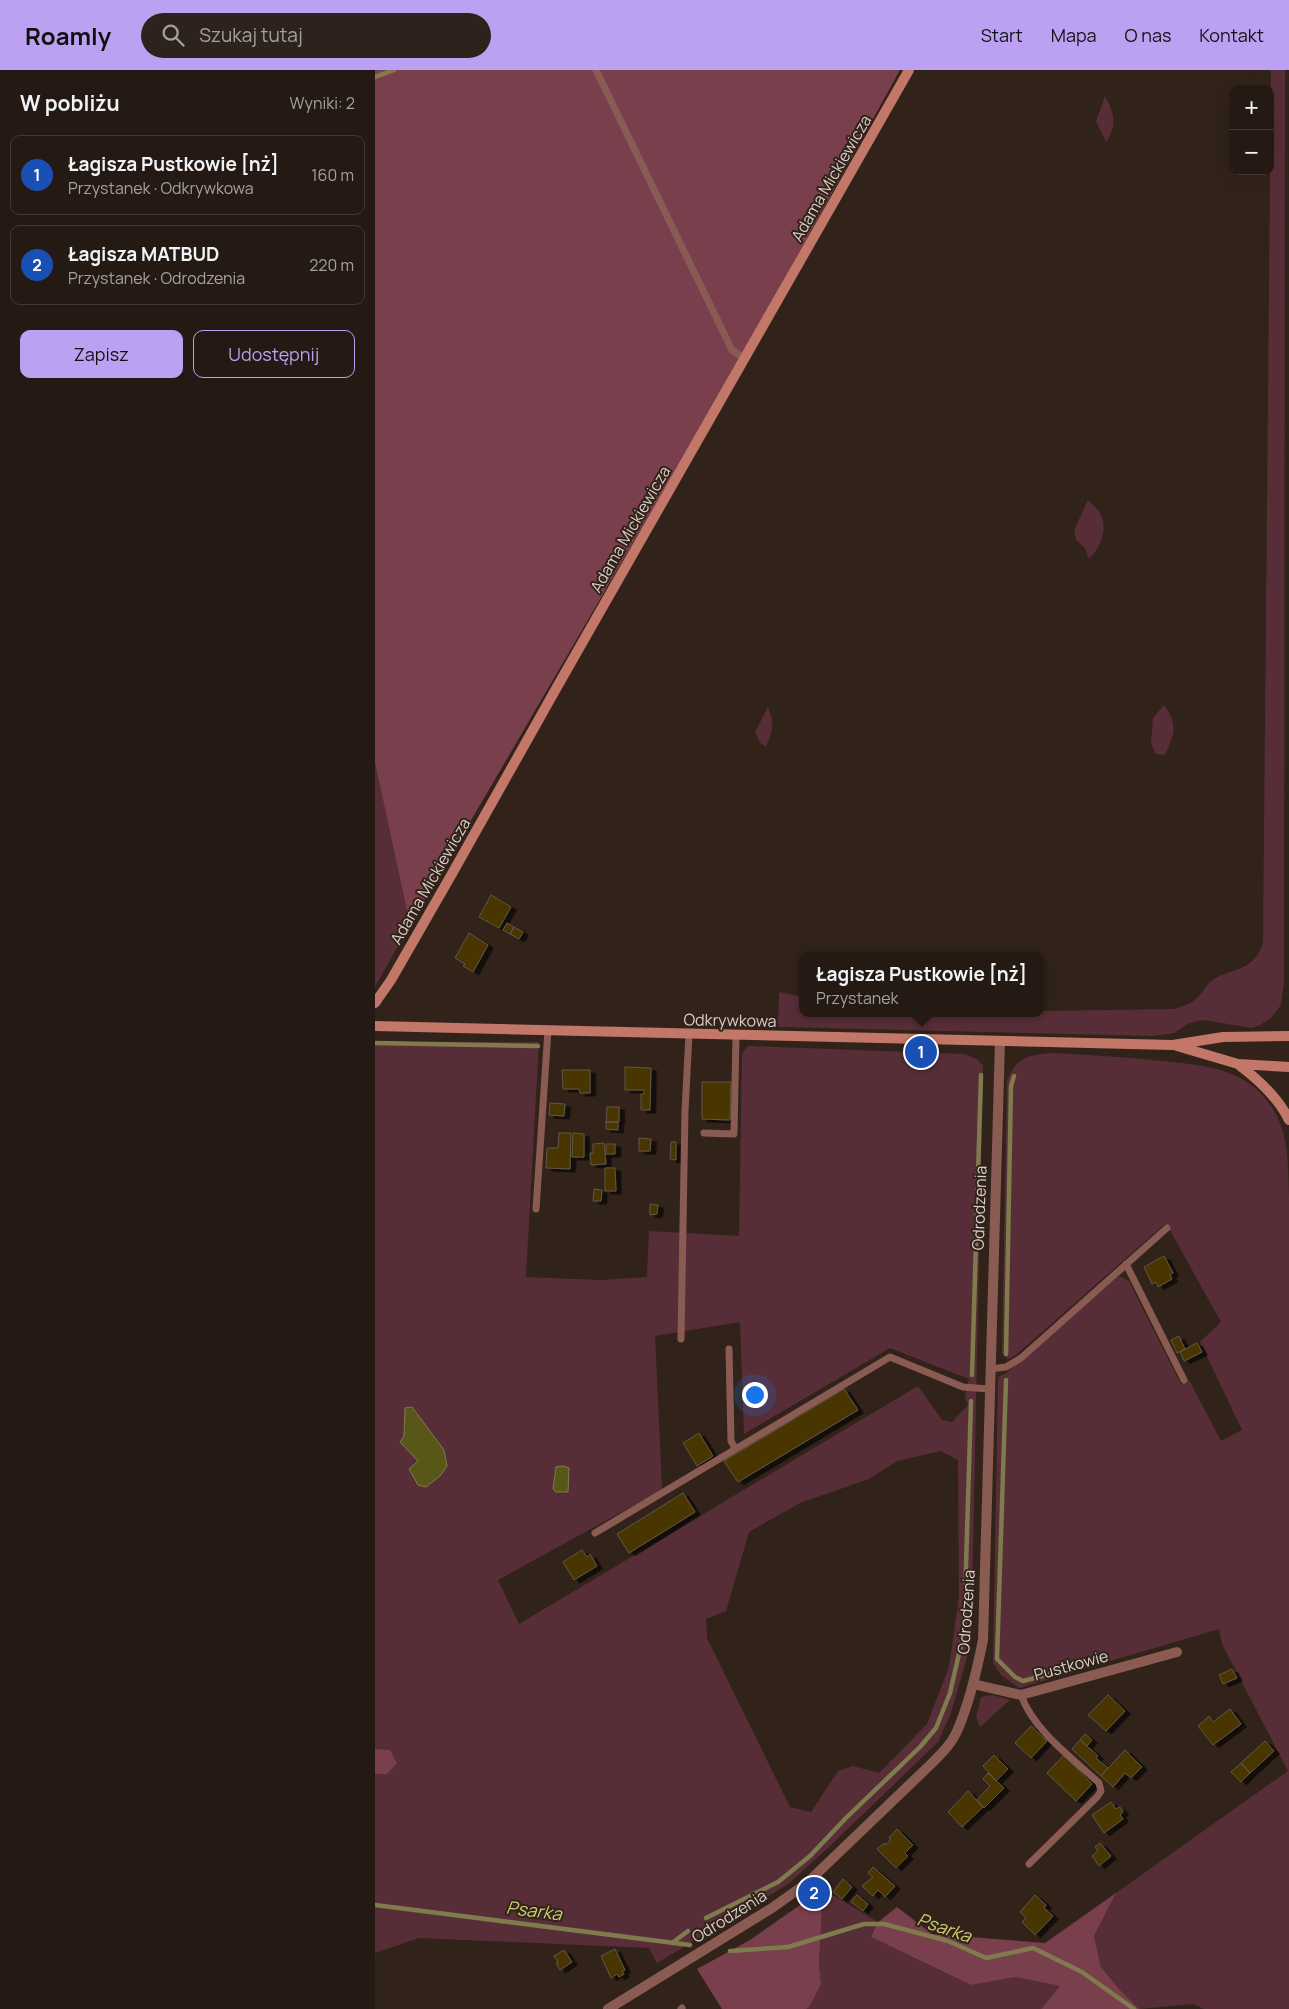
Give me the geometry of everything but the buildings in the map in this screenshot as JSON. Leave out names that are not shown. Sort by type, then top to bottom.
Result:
[{"type":"street","name":"Adama Mickiewicza","points":[[375,1002],[391,980],[453,872],[909,70]]},
{"type":"street","name":"Odkrywkowa","points":[[375,1026],[1173,1046],[1223,1037],[1289,1036]]},
{"type":"street","name":"Odrodzenia","points":[[608,2009],[772,1908],[807,1883],[945,1750],[958,1730],[973,1684],[983,1640],[1000,1041]]},
{"type":"street","name":"Odkrywkowa","points":[[1173,1046],[1238,1064],[1289,1067]]},
{"type":"street","name":"Odkrywkowa","points":[[1238,1064],[1259,1080],[1283,1108],[1289,1120]]},
{"type":"street","name":"Pustkowie","points":[[973,1684],[1021,1695],[1177,1652]]},
{"type":"lane","points":[[596,70],[732,350],[745,359]]},
{"type":"lane","points":[[537,1209],[547,1030]]},
{"type":"lane","points":[[681,1339],[685,1110],[689,1034]]},
{"type":"lane","points":[[704,1133],[734,1134],[736,1035]]},
{"type":"lane","points":[[990,1369],[1006,1367],[1021,1358],[1167,1228]]},
{"type":"lane","points":[[1126,1264],[1184,1380]]},
{"type":"lane","points":[[729,1349],[731,1441],[735,1448]]},
{"type":"lane","points":[[595,1533],[890,1357],[963,1387],[989,1389]]},
{"type":"lane","points":[[1021,1695],[1031,1716],[1051,1738],[1099,1782],[1101,1791],[1029,1864]]},
{"type":"shaded area","points":[[375,70],[900,70],[739,361],[410,925],[375,763]]},
{"type":"shaded area","points":[[1271,70],[1285,70],[1284,983],[1281,1005],[1270,1019],[1252,1028],[1204,1020],[1189,1023],[1174,1033],[1154,1036],[778,1027],[779,992],[799,996],[799,1017],[1044,1017],[1044,1011],[1174,1009],[1193,1001],[1213,980],[1250,963],[1259,952],[1263,943],[1270,175],[1274,175],[1274,85],[1271,85]]},
{"type":"shaded area","points":[[1105,96],[1111,108],[1113,119],[1112,130],[1106,142],[1096,121]]},
{"type":"shaded area","points":[[1088,500],[1100,513],[1104,527],[1102,539],[1097,550],[1089,559],[1085,548],[1076,540],[1074,530]]},
{"type":"shaded area","points":[[1164,705],[1172,719],[1174,730],[1165,755],[1156,754],[1151,744],[1153,718]]},
{"type":"shaded area","points":[[768,707],[772,718],[772,727],[766,747],[760,743],[755,732]]},
{"type":"shaded area","points":[[375,763],[410,925],[375,987]]},
{"type":"shaded area","points":[[375,1042],[539,1042],[526,1277],[601,1280],[647,1277],[649,1231],[739,1236],[742,1054],[748,1046],[965,1054],[978,1060],[983,1066],[971,1643],[951,1713],[938,1742],[787,1885],[657,1963],[649,1948],[419,1938],[375,1953],[375,1774],[387,1774],[390,1750],[375,1749]],"holes":[[[740,1322],[744,1434],[890,1348],[969,1379],[965,1396],[968,1405],[952,1422],[942,1420],[918,1386],[519,1624],[498,1580],[662,1490],[655,1336]],[[941,1451],[958,1460],[959,1597],[949,1667],[927,1724],[879,1773],[853,1766],[838,1771],[811,1812],[790,1807],[707,1638],[706,1619],[726,1611],[749,1532],[800,1503],[869,1479],[897,1461]]]},
{"type":"shaded area","points":[[1051,1053],[1184,1063],[1228,1072],[1247,1082],[1262,1095],[1271,1105],[1283,1131],[1289,1195],[1289,2009],[1204,2009],[1193,2004],[1139,2009],[1101,1967],[1094,1936],[1116,1893],[1288,1771],[1222,1644],[1219,1629],[1019,1688],[1001,1675],[993,1663],[998,1377],[1006,1373],[1119,1276],[1129,1281],[1181,1384],[1189,1380],[1221,1441],[1242,1430],[1200,1342],[1221,1322],[1166,1223],[1016,1355],[1008,1359],[1002,1354],[1007,1080],[1019,1062],[1036,1055]]},
{"type":"shaded area","points":[[412,1407],[444,1450],[447,1466],[440,1476],[426,1487],[418,1485],[409,1469],[418,1461],[400,1442],[404,1436],[405,1408]]},
{"type":"shaded area","points":[[563,1466],[569,1468],[568,1492],[556,1492],[553,1489],[556,1467]]},
{"type":"shaded area","points":[[993,1695],[1010,1700],[980,1727],[976,1717],[981,1697]]},
{"type":"shaded area","points":[[375,1749],[390,1750],[397,1763],[387,1774],[375,1774]]},
{"type":"shaded area","points":[[823,1889],[878,1922],[871,1937],[971,1985],[1015,1977],[1060,1986],[1041,2009],[801,2009],[821,1984],[819,1964]]},
{"type":"shaded area","points":[[823,1889],[819,1964],[821,1984],[809,2007],[806,2009],[722,2009],[697,1969],[750,1940]]},
{"type":"shaded area","points":[[1116,1893],[1094,1936],[1101,1967],[1139,2009],[1041,2009],[1060,1986],[1015,1977],[971,1985],[871,1937],[878,1922],[897,1907],[932,1934],[1045,1943]]},
{"type":"waterway","points":[[375,77],[394,70]]},
{"type":"waterway","points":[[375,1043],[538,1046]]},
{"type":"waterway","points":[[972,1375],[981,1075]]},
{"type":"waterway","points":[[1006,1354],[1011,1086],[1014,1076]]},
{"type":"waterway","points":[[1006,1380],[997,1659],[1015,1677],[1023,1681],[1064,1670]]},
{"type":"waterway","points":[[706,1918],[778,1882],[810,1856],[846,1818],[920,1747],[936,1728],[950,1693],[964,1632],[971,1401]]},
{"type":"waterway","name":"Psarka","points":[[375,1905],[690,1945]]},
{"type":"waterway","name":"Psarka","points":[[730,1951],[788,1947],[864,1924],[884,1924],[948,1941],[986,1958],[1033,1948],[1082,1972],[1134,2009]]},
{"type":"waterway","points":[[672,1943],[688,1931]]},
{"type":"place","name":"Łagisza Pustkowie [nż]","points":[[921,1052]]},
{"type":"place","name":"Łagisza MATBUD","points":[[814,1893]]}]
